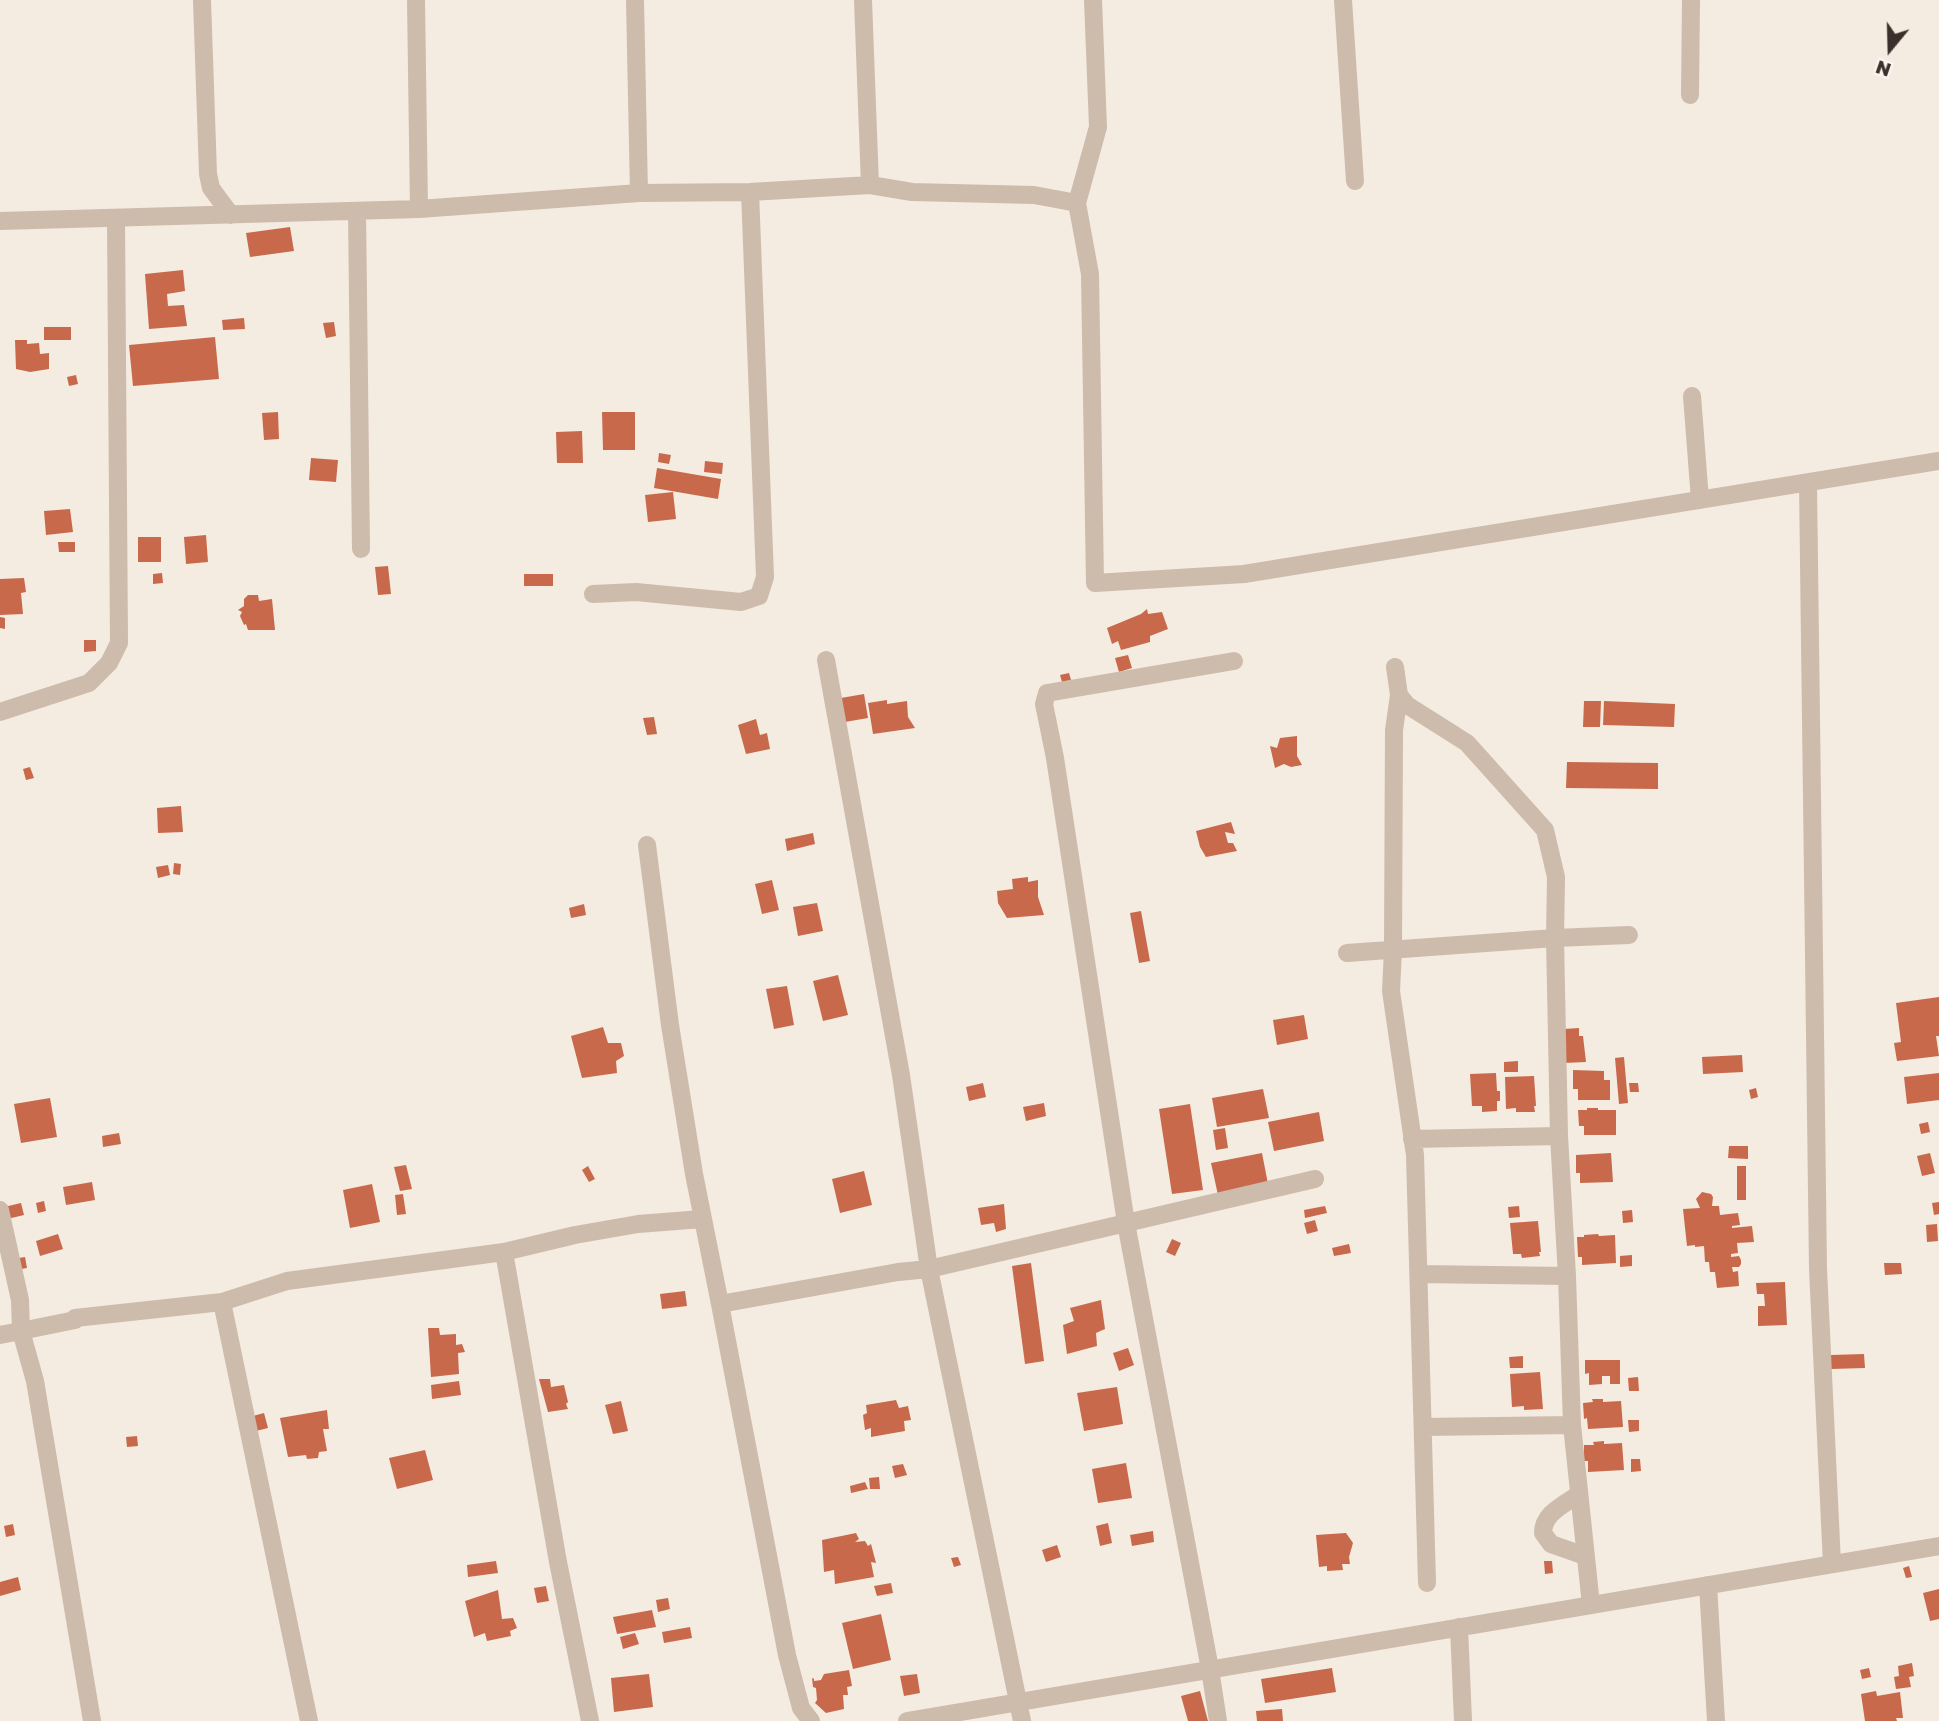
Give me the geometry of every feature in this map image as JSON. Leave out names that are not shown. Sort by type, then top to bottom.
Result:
[{"type":"street","points":[[202,0],[208,174],[211,188],[231,215]]},
{"type":"street","points":[[416,0],[419,209]]},
{"type":"street","points":[[635,0],[639,193]]},
{"type":"street","points":[[863,0],[870,185]]},
{"type":"street","points":[[1093,0],[1097,127],[1077,203],[1090,274],[1095,583],[1244,574],[1939,461]]},
{"type":"street","points":[[1343,0],[1355,181]]},
{"type":"street","points":[[1690,95],[1691,0]]},
{"type":"street","points":[[0,221],[419,209],[639,193],[750,192],[870,185],[912,192],[1034,195],[1077,203]]},
{"type":"street","points":[[593,594],[636,592],[741,601],[759,596],[765,577],[750,192]]},
{"type":"street","points":[[356,211],[360,549]]},
{"type":"street","points":[[0,712],[89,683],[109,663],[119,643],[116,218]]},
{"type":"street","points":[[1692,396],[1700,499]]},
{"type":"street","points":[[1808,483],[1818,1269],[1832,1564]]},
{"type":"street","points":[[826,660],[901,1075],[929,1269],[1022,1721]]},
{"type":"street","points":[[1218,1721],[1126,1223],[1055,758],[1044,704],[1047,693],[1234,661]]},
{"type":"street","points":[[1395,667],[1399,695],[1394,730],[1391,991],[1415,1155],[1427,1583]]},
{"type":"street","points":[[1399,695],[1407,705],[1467,743],[1545,830],[1556,877],[1559,1136],[1572,1425],[1591,1605]]},
{"type":"street","points":[[647,845],[670,1025],[702,1219],[787,1655],[801,1708],[811,1721]]},
{"type":"street","points":[[1347,953],[1629,935]]},
{"type":"street","points":[[1412,1139],[1559,1136]]},
{"type":"street","points":[[720,1304],[898,1272],[929,1269],[1315,1179]]},
{"type":"street","points":[[0,1210],[20,1300],[21,1331],[35,1381],[92,1721]]},
{"type":"street","points":[[0,1335],[75,1318],[222,1302],[287,1281],[504,1252],[575,1235],[638,1224],[702,1219]]},
{"type":"street","points":[[504,1252],[558,1562],[590,1721]]},
{"type":"street","points":[[1419,1274],[1567,1276]]},
{"type":"street","points":[[222,1302],[309,1721]]},
{"type":"street","points":[[1423,1427],[1572,1425]]},
{"type":"street","points":[[1579,1494],[1549,1515],[1543,1524],[1542,1533],[1551,1544],[1586,1556]]},
{"type":"street","points":[[907,1721],[1939,1546]]},
{"type":"street","points":[[1708,1584],[1716,1721]]},
{"type":"street","points":[[1460,1627],[1463,1721]]},
{"type":"building","points":[[290,227],[294,251],[250,257],[246,233]]},
{"type":"building","points":[[183,270],[185,291],[167,294],[168,306],[184,305],[187,326],[149,329],[145,274]]},
{"type":"building","points":[[244,318],[245,329],[223,330],[222,320]]},
{"type":"building","points":[[334,322],[336,336],[326,338],[323,323]]},
{"type":"building","points":[[44,327],[71,327],[71,340],[44,340]]},
{"type":"building","points":[[215,337],[219,379],[133,386],[129,345]]},
{"type":"building","points":[[15,340],[27,340],[27,344],[39,343],[40,354],[49,353],[49,369],[30,372],[16,369]]},
{"type":"building","points":[[76,375],[78,384],[69,386],[67,377]]},
{"type":"building","points":[[278,412],[279,439],[264,440],[262,413]]},
{"type":"building","points":[[602,412],[635,412],[635,450],[603,450]]},
{"type":"building","points":[[582,431],[583,463],[557,463],[556,432]]},
{"type":"building","points":[[659,453],[671,455],[669,464],[658,462]]},
{"type":"building","points":[[311,458],[338,460],[336,482],[309,480]]},
{"type":"building","points":[[705,461],[723,463],[722,474],[704,472]]},
{"type":"building","points":[[657,468],[721,479],[718,499],[654,488]]},
{"type":"building","points":[[673,492],[676,519],[648,522],[645,495]]},
{"type":"building","points":[[70,509],[73,532],[46,535],[44,511]]},
{"type":"building","points":[[206,535],[208,562],[186,564],[184,537]]},
{"type":"building","points":[[138,537],[161,537],[161,562],[138,562]]},
{"type":"building","points":[[58,542],[75,542],[75,552],[59,552]]},
{"type":"building","points":[[388,566],[391,594],[378,595],[375,567]]},
{"type":"building","points":[[162,573],[163,583],[153,584],[153,574]]},
{"type":"building","points":[[524,574],[553,574],[553,586],[524,586]]},
{"type":"building","points":[[24,578],[26,592],[21,593],[23,614],[0,615],[0,579]]},
{"type":"building","points":[[248,595],[258,595],[259,601],[272,599],[275,630],[248,630],[246,624],[244,625],[240,616],[242,612],[238,610],[244,606],[244,599]]},
{"type":"building","points":[[1147,609],[1148,614],[1162,612],[1168,629],[1150,636],[1150,642],[1121,650],[1118,641],[1112,644],[1107,628]]},
{"type":"building","points":[[0,617],[5,618],[5,629],[0,628]]},
{"type":"building","points":[[84,640],[96,640],[96,651],[84,652]]},
{"type":"building","points":[[1128,655],[1132,668],[1119,672],[1115,658]]},
{"type":"building","points":[[1069,673],[1071,680],[1062,682],[1060,675]]},
{"type":"building","points":[[864,694],[868,718],[845,722],[841,698]]},
{"type":"building","points":[[887,700],[887,704],[907,701],[908,717],[915,728],[873,734],[868,703]]},
{"type":"building","points":[[1584,701],[1601,701],[1600,727],[1583,727]]},
{"type":"building","points":[[1604,701],[1675,704],[1674,727],[1603,725]]},
{"type":"building","points":[[654,717],[657,734],[647,735],[643,718]]},
{"type":"building","points":[[756,719],[760,735],[767,733],[770,749],[746,754],[738,725]]},
{"type":"building","points":[[1297,736],[1297,756],[1302,765],[1291,767],[1284,764],[1275,768],[1270,746],[1277,748],[1280,738]]},
{"type":"building","points":[[1567,762],[1658,763],[1658,789],[1566,788]]},
{"type":"building","points":[[30,767],[34,778],[26,780],[23,769]]},
{"type":"building","points":[[181,806],[183,832],[158,833],[157,808]]},
{"type":"building","points":[[1231,822],[1235,834],[1225,832],[1228,843],[1233,843],[1237,851],[1206,857],[1196,831]]},
{"type":"building","points":[[813,833],[815,844],[787,851],[785,839]]},
{"type":"building","points":[[174,863],[181,864],[180,875],[173,874]]},
{"type":"building","points":[[168,865],[170,875],[158,878],[156,867]]},
{"type":"building","points":[[1028,877],[1028,882],[1038,880],[1038,897],[1044,915],[1007,918],[998,903],[997,891],[1013,889],[1012,879]]},
{"type":"building","points":[[772,880],[779,910],[762,914],[755,884]]},
{"type":"building","points":[[817,903],[823,931],[798,936],[793,907]]},
{"type":"building","points":[[584,904],[586,915],[571,918],[569,908]]},
{"type":"building","points":[[1141,911],[1150,961],[1139,963],[1130,913]]},
{"type":"building","points":[[838,975],[848,1015],[823,1021],[813,981]]},
{"type":"building","points":[[787,986],[794,1025],[774,1029],[766,989]]},
{"type":"building","points":[[1939,997],[1939,1036],[1936,1036],[1939,1056],[1897,1061],[1894,1043],[1901,1042],[1896,1003]]},
{"type":"building","points":[[1304,1015],[1308,1039],[1277,1045],[1273,1020]]},
{"type":"building","points":[[603,1027],[608,1043],[621,1043],[624,1056],[616,1061],[617,1073],[582,1078],[571,1036]]},
{"type":"building","points":[[1579,1028],[1579,1036],[1583,1036],[1586,1062],[1563,1063],[1564,1029]]},
{"type":"building","points":[[1742,1055],[1743,1072],[1703,1074],[1702,1057]]},
{"type":"building","points":[[1624,1057],[1628,1103],[1619,1104],[1615,1058]]},
{"type":"building","points":[[1518,1061],[1518,1072],[1504,1072],[1504,1062]]},
{"type":"building","points":[[1573,1070],[1604,1071],[1604,1080],[1610,1080],[1610,1100],[1578,1100],[1578,1089],[1573,1089]]},
{"type":"building","points":[[1496,1073],[1497,1091],[1500,1091],[1497,1111],[1482,1112],[1482,1106],[1472,1106],[1470,1074]]},
{"type":"building","points":[[1939,1073],[1939,1100],[1907,1104],[1904,1077]]},
{"type":"building","points":[[1534,1076],[1535,1112],[1506,1109],[1505,1077]]},
{"type":"building","points":[[983,1083],[986,1097],[969,1101],[966,1087]]},
{"type":"building","points":[[1629,1083],[1638,1083],[1639,1092],[1630,1092]]},
{"type":"building","points":[[1756,1088],[1758,1097],[1751,1099],[1749,1090]]},
{"type":"building","points":[[1263,1089],[1269,1118],[1217,1127],[1212,1098]]},
{"type":"building","points":[[50,1098],[57,1137],[21,1143],[14,1104]]},
{"type":"building","points":[[1044,1103],[1046,1116],[1026,1121],[1023,1107]]},
{"type":"building","points":[[1190,1104],[1203,1190],[1172,1194],[1159,1109]]},
{"type":"building","points":[[1578,1110],[1616,1110],[1616,1135],[1584,1135],[1584,1126],[1579,1126]]},
{"type":"building","points":[[1319,1112],[1324,1141],[1274,1151],[1268,1122]]},
{"type":"building","points":[[1928,1122],[1930,1132],[1921,1134],[1919,1124]]},
{"type":"building","points":[[1225,1128],[1228,1148],[1216,1150],[1213,1130]]},
{"type":"building","points":[[119,1133],[121,1144],[103,1147],[102,1136]]},
{"type":"building","points":[[1729,1146],[1748,1146],[1748,1159],[1728,1158]]},
{"type":"building","points":[[1262,1153],[1268,1184],[1218,1195],[1211,1163]]},
{"type":"building","points":[[1611,1153],[1613,1182],[1580,1183],[1580,1173],[1576,1173],[1576,1155]]},
{"type":"building","points":[[1930,1153],[1935,1173],[1922,1176],[1917,1156]]},
{"type":"building","points":[[406,1165],[412,1189],[400,1191],[394,1167]]},
{"type":"building","points":[[588,1166],[595,1179],[589,1182],[582,1170]]},
{"type":"building","points":[[1737,1166],[1746,1166],[1746,1200],[1737,1200]]},
{"type":"building","points":[[864,1171],[872,1205],[840,1213],[832,1179]]},
{"type":"building","points":[[92,1182],[95,1200],[66,1205],[63,1187]]},
{"type":"building","points":[[372,1184],[380,1222],[350,1228],[343,1190]]},
{"type":"building","points":[[1702,1192],[1711,1194],[1712,1206],[1719,1206],[1720,1215],[1738,1213],[1740,1225],[1732,1228],[1752,1226],[1754,1242],[1737,1243],[1738,1253],[1731,1254],[1731,1257],[1739,1256],[1741,1260],[1739,1267],[1732,1267],[1733,1272],[1738,1271],[1739,1286],[1717,1288],[1715,1272],[1710,1272],[1709,1262],[1705,1262],[1704,1246],[1687,1246],[1683,1209],[1700,1208],[1696,1199]]},
{"type":"building","points":[[403,1194],[406,1214],[397,1215],[395,1195]]},
{"type":"building","points":[[44,1201],[46,1211],[38,1213],[36,1203]]},
{"type":"building","points":[[1939,1202],[1939,1214],[1934,1215],[1932,1203]]},
{"type":"building","points":[[21,1203],[24,1215],[3,1220],[0,1208]]},
{"type":"building","points":[[1004,1204],[1006,1229],[996,1232],[994,1223],[981,1225],[978,1208]]},
{"type":"building","points":[[1325,1206],[1327,1213],[1305,1218],[1304,1210]]},
{"type":"building","points":[[1519,1206],[1520,1217],[1509,1218],[1508,1207]]},
{"type":"building","points":[[1632,1210],[1633,1222],[1623,1223],[1622,1211]]},
{"type":"building","points":[[1315,1220],[1318,1231],[1307,1234],[1304,1223]]},
{"type":"building","points":[[1538,1221],[1540,1256],[1522,1258],[1521,1254],[1513,1254],[1510,1223]]},
{"type":"building","points":[[1937,1224],[1938,1241],[1927,1242],[1926,1225]]},
{"type":"building","points":[[58,1234],[63,1249],[40,1256],[36,1241]]},
{"type":"building","points":[[1615,1235],[1616,1263],[1582,1265],[1582,1257],[1578,1257],[1577,1237]]},
{"type":"building","points":[[1172,1239],[1181,1243],[1175,1256],[1166,1252]]},
{"type":"building","points":[[1349,1244],[1351,1253],[1334,1256],[1332,1248]]},
{"type":"building","points":[[1632,1255],[1632,1266],[1620,1267],[1620,1256]]},
{"type":"building","points":[[25,1257],[27,1268],[15,1270],[13,1259]]},
{"type":"building","points":[[1031,1263],[1044,1361],[1025,1364],[1012,1266]]},
{"type":"building","points":[[1884,1263],[1901,1263],[1902,1274],[1885,1275]]},
{"type":"building","points":[[1785,1282],[1787,1325],[1758,1326],[1758,1306],[1765,1306],[1764,1294],[1757,1294],[1756,1283]]},
{"type":"building","points":[[685,1291],[687,1306],[662,1309],[660,1294]]},
{"type":"building","points":[[1101,1300],[1105,1329],[1096,1333],[1097,1346],[1067,1354],[1063,1325],[1074,1321],[1070,1308]]},
{"type":"building","points":[[428,1328],[439,1328],[440,1335],[456,1334],[456,1345],[462,1344],[465,1352],[458,1353],[459,1374],[431,1377]]},
{"type":"building","points":[[1128,1348],[1134,1365],[1119,1371],[1113,1353]]},
{"type":"building","points":[[1864,1354],[1865,1368],[1831,1369],[1831,1355]]},
{"type":"building","points":[[1523,1356],[1523,1368],[1510,1368],[1509,1357]]},
{"type":"building","points":[[1585,1360],[1620,1360],[1620,1384],[1610,1384],[1610,1376],[1602,1376],[1602,1384],[1589,1385],[1589,1373],[1585,1374]]},
{"type":"building","points":[[1540,1372],[1543,1409],[1524,1410],[1524,1406],[1512,1407],[1510,1374]]},
{"type":"building","points":[[1638,1377],[1639,1391],[1629,1391],[1628,1378]]},
{"type":"building","points":[[539,1379],[550,1379],[551,1387],[564,1385],[568,1409],[548,1412]]},
{"type":"building","points":[[459,1381],[461,1395],[432,1399],[431,1385]]},
{"type":"building","points":[[1117,1387],[1123,1424],[1084,1431],[1077,1393]]},
{"type":"building","points":[[1592,1399],[1603,1399],[1603,1402],[1621,1401],[1623,1427],[1588,1429],[1583,1403],[1593,1402]]},
{"type":"building","points":[[896,1400],[899,1408],[908,1406],[911,1420],[904,1421],[905,1431],[871,1437],[871,1428],[865,1430],[863,1415],[867,1413],[866,1405]]},
{"type":"building","points":[[621,1401],[628,1431],[613,1434],[605,1405]]},
{"type":"building","points":[[327,1410],[329,1429],[323,1429],[327,1451],[319,1452],[318,1458],[307,1459],[306,1455],[288,1457],[280,1418]]},
{"type":"building","points":[[264,1413],[268,1428],[256,1431],[253,1416]]},
{"type":"building","points":[[1628,1420],[1639,1420],[1639,1431],[1629,1432]]},
{"type":"building","points":[[137,1436],[138,1446],[127,1447],[126,1437]]},
{"type":"building","points":[[1604,1441],[1604,1444],[1622,1443],[1624,1470],[1588,1472],[1588,1461],[1584,1461],[1584,1445]]},
{"type":"building","points":[[425,1450],[433,1480],[397,1489],[389,1458]]},
{"type":"building","points":[[1631,1459],[1640,1459],[1641,1471],[1631,1472]]},
{"type":"building","points":[[1126,1463],[1132,1498],[1098,1503],[1092,1469]]},
{"type":"building","points":[[903,1464],[907,1475],[895,1478],[892,1466]]},
{"type":"building","points":[[879,1477],[880,1489],[870,1489],[869,1478]]},
{"type":"building","points":[[865,1482],[868,1489],[851,1493],[850,1486]]},
{"type":"building","points":[[1108,1523],[1112,1543],[1100,1546],[1096,1526]]},
{"type":"building","points":[[13,1524],[15,1535],[6,1537],[4,1526]]},
{"type":"building","points":[[1153,1531],[1154,1542],[1132,1546],[1130,1535]]},
{"type":"building","points":[[856,1533],[859,1539],[855,1542],[865,1541],[868,1546],[871,1544],[876,1563],[871,1562],[874,1577],[835,1584],[834,1570],[824,1572],[822,1540]]},
{"type":"building","points":[[1346,1533],[1353,1543],[1350,1564],[1342,1564],[1343,1570],[1327,1571],[1327,1566],[1319,1567],[1316,1535]]},
{"type":"building","points":[[1057,1545],[1061,1557],[1046,1562],[1042,1550]]},
{"type":"building","points":[[958,1557],[961,1565],[954,1567],[951,1558]]},
{"type":"building","points":[[496,1561],[498,1573],[468,1577],[467,1565]]},
{"type":"building","points":[[1544,1561],[1552,1561],[1553,1573],[1545,1574]]},
{"type":"building","points":[[1909,1566],[1912,1577],[1906,1578],[1903,1568]]},
{"type":"building","points":[[18,1577],[21,1590],[0,1596],[0,1582]]},
{"type":"building","points":[[891,1583],[893,1593],[877,1596],[874,1586]]},
{"type":"building","points":[[546,1586],[549,1601],[537,1603],[534,1588]]},
{"type":"building","points":[[1939,1589],[1939,1619],[1930,1621],[1923,1593]]},
{"type":"building","points":[[498,1590],[502,1619],[513,1618],[517,1628],[510,1631],[511,1636],[487,1641],[485,1633],[474,1637],[465,1601]]},
{"type":"building","points":[[668,1598],[670,1609],[658,1612],[656,1600]]},
{"type":"building","points":[[652,1610],[656,1627],[617,1634],[613,1617]]},
{"type":"building","points":[[881,1614],[891,1660],[853,1669],[842,1623]]},
{"type":"building","points":[[690,1627],[692,1638],[664,1643],[662,1632]]},
{"type":"building","points":[[635,1633],[639,1644],[623,1649],[620,1637]]},
{"type":"building","points":[[1912,1663],[1914,1676],[1909,1677],[1911,1687],[1896,1689],[1894,1677],[1899,1676],[1898,1666]]},
{"type":"building","points":[[1332,1668],[1336,1692],[1265,1703],[1261,1679]]},
{"type":"building","points":[[1869,1668],[1871,1677],[1862,1679],[1860,1670]]},
{"type":"building","points":[[849,1670],[852,1686],[847,1687],[848,1695],[843,1695],[844,1709],[826,1713],[815,1703],[816,1688],[813,1687],[812,1678],[814,1681],[821,1680],[824,1674]]},
{"type":"building","points":[[649,1674],[653,1707],[614,1712],[611,1678]]},
{"type":"building","points":[[917,1674],[920,1693],[904,1696],[900,1676]]},
{"type":"building","points":[[1200,1691],[1208,1721],[1188,1721],[1181,1696]]},
{"type":"building","points":[[1876,1691],[1877,1696],[1900,1692],[1903,1718],[1896,1718],[1897,1721],[1865,1721],[1861,1694]]},
{"type":"building","points":[[1282,1709],[1283,1721],[1257,1721],[1256,1711]]}]
